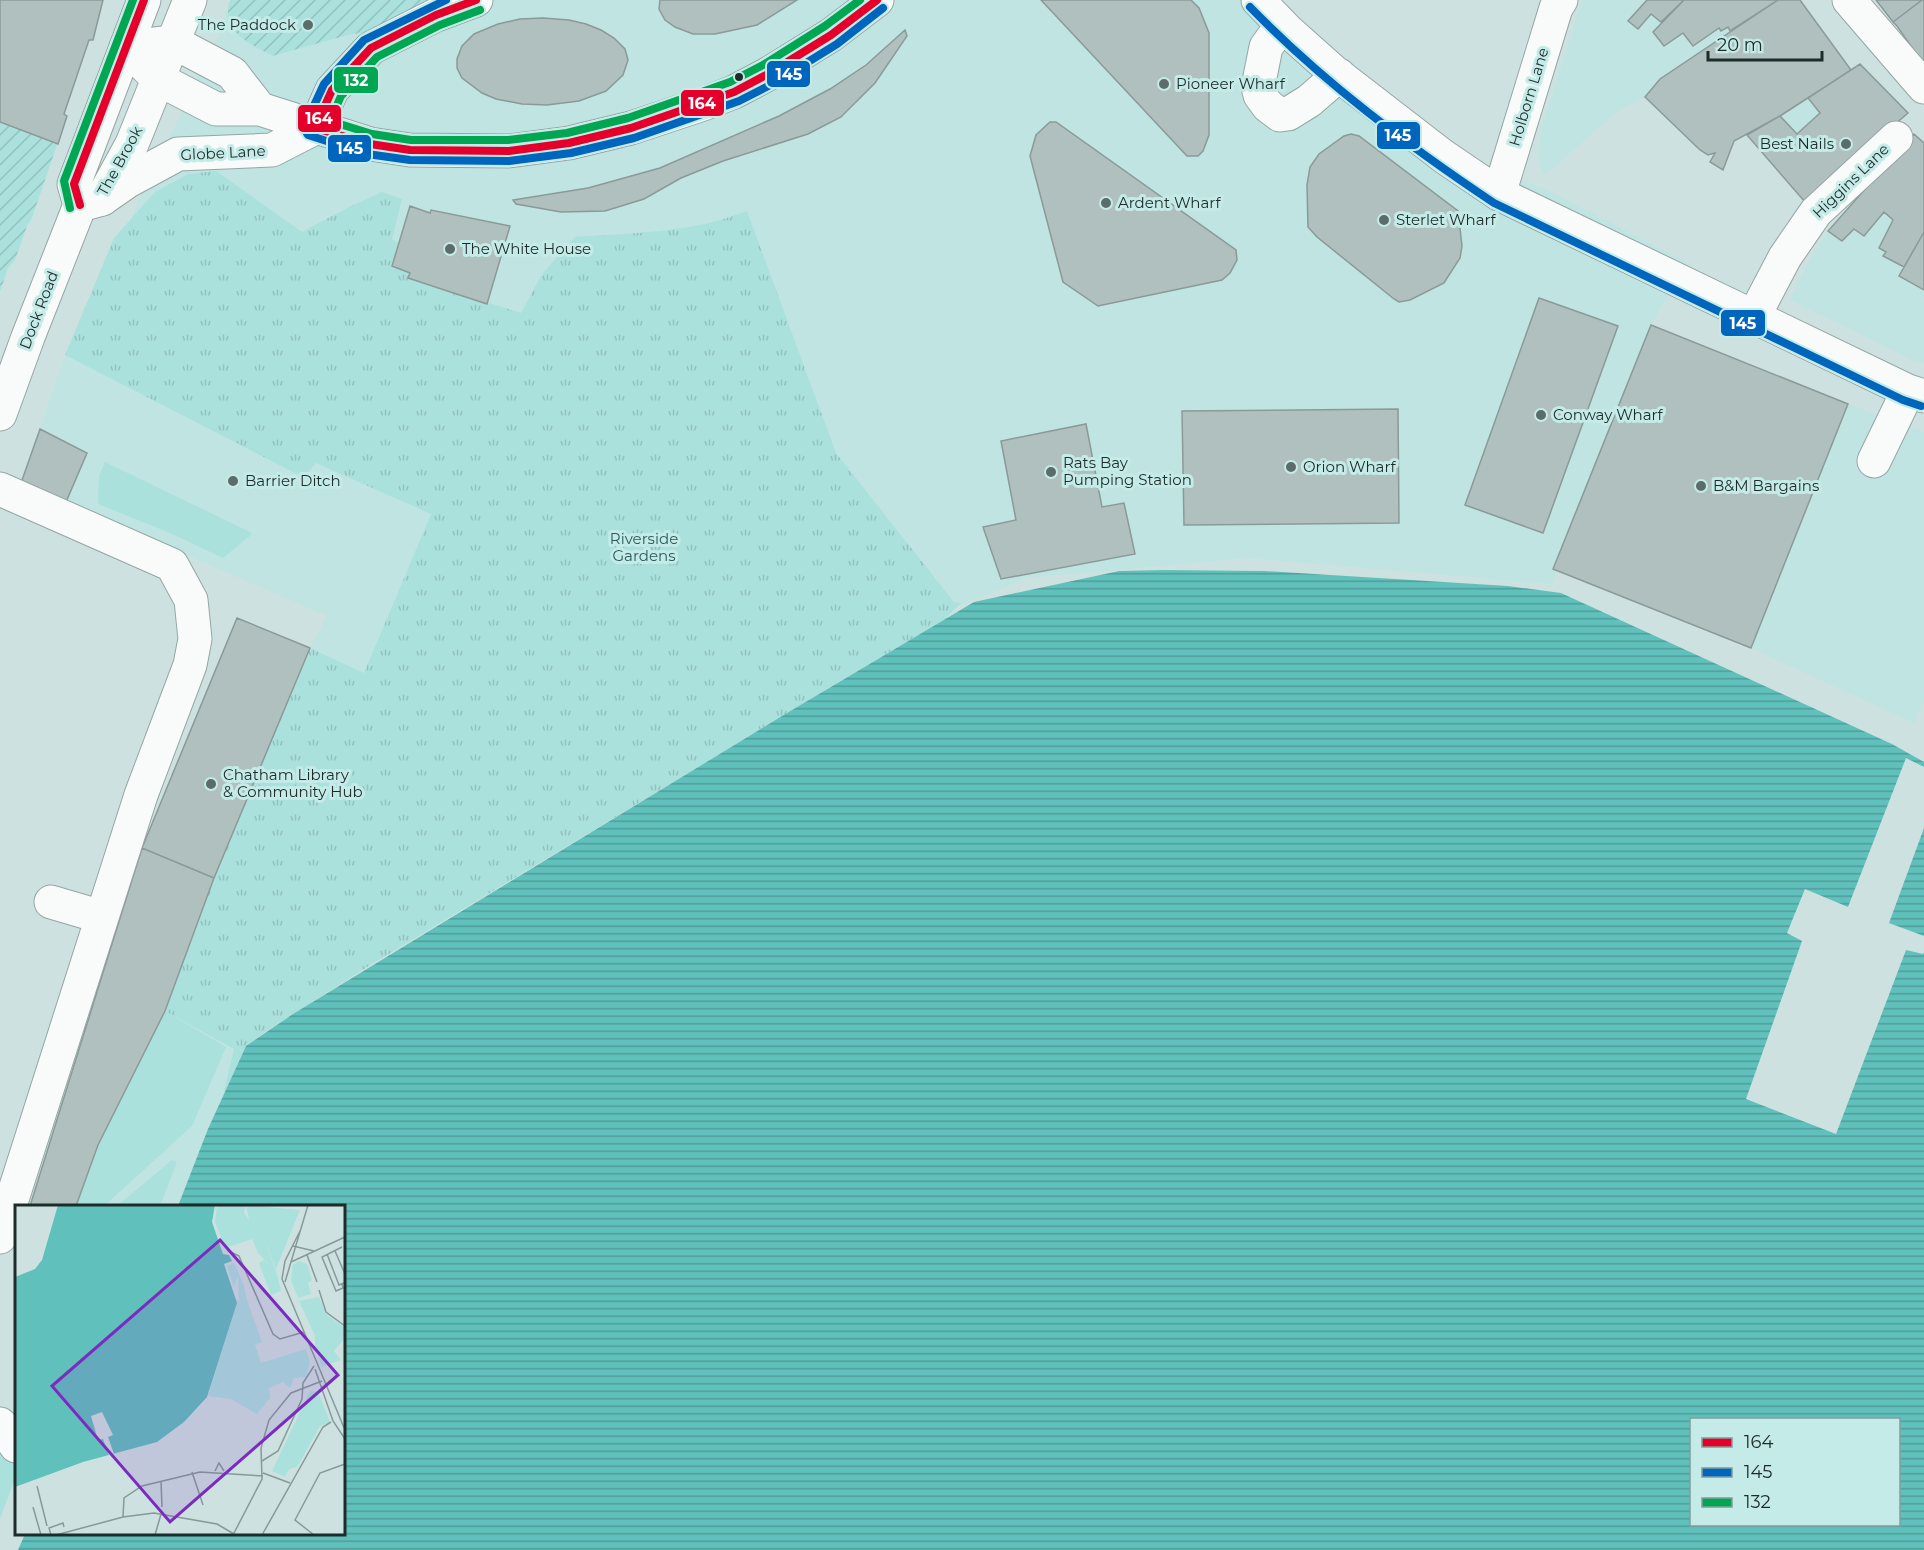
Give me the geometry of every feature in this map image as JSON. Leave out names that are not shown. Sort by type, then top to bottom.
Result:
[{"type":"street","name":"The Brook","points":[[144,0],[74,184],[91,202],[132,144],[190,0]]},
{"type":"street","points":[[315,128],[332,90],[371,48],[436,15],[477,0]]},
{"type":"street","points":[[126,47],[158,79],[216,110],[260,109],[370,144],[410,150],[509,151],[569,143],[631,128],[734,92],[831,35],[877,0]]},
{"type":"street","points":[[1258,0],[1282,25],[1339,75],[1443,156],[1499,194],[1753,318],[1916,393],[1874,461]]},
{"type":"street","name":"Holborn Lane","points":[[1499,194],[1556,8],[1561,0]]},
{"type":"street","points":[[1849,0],[1924,87]]},
{"type":"street","points":[[1282,25],[1266,47],[1258,87],[1260,96],[1268,106],[1280,115],[1288,114],[1308,101],[1339,75]]},
{"type":"street","points":[[126,47],[173,42],[231,73],[260,109]]},
{"type":"street","name":"Globe Lane","points":[[91,202],[178,154],[272,150],[315,128]]},
{"type":"street","name":"Higgins Lane","points":[[1753,318],[1785,257],[1816,212],[1896,138]]},
{"type":"street","name":"Dock Road","points":[[1,413],[28,336],[91,202]]},
{"type":"street","points":[[0,489],[172,565],[190,600],[195,639],[190,664],[141,795],[0,1238]]},
{"type":"street","points":[[51,902],[102,917]]},
{"type":"street","points":[[0,1424],[15,1445]]},
{"type":"shaded area","points":[[230,0],[1282,0],[1313,39],[1469,158],[1550,191],[1687,262],[1651,325],[1924,432],[1924,700],[1914,723],[1751,648],[1558,571],[1552,584],[1247,558],[1028,578],[965,603],[735,740],[249,1037],[177,1205],[82,1205],[165,1011],[214,878],[310,648],[327,616],[21,483],[65,355],[218,36]]},
{"type":"shaded area","points":[[1582,0],[1800,0],[1852,69],[1805,202],[1747,135],[1734,141],[1723,170],[1710,162],[1714,154],[1708,155],[1700,150],[1645,97],[1620,109],[1545,175],[1539,164],[1540,133]]},
{"type":"shaded area","points":[[1914,134],[1924,143],[1924,363],[1913,360],[1790,300],[1807,264],[1828,231]]},
{"type":"shaded area","points":[[1164,570],[1264,571],[1508,586],[1561,593],[1892,744],[1924,762],[1924,1550],[18,1550],[25,1535],[345,1535],[345,1205],[178,1205],[208,1129],[246,1046],[293,1014],[782,716],[974,602],[1119,571]]},
{"type":"green space","name":"The Paddock","points":[[230,0],[443,0],[370,31],[272,56],[246,41],[233,28],[228,11]]},
{"type":"green space","points":[[0,121],[58,142],[32,218],[15,260],[8,268],[0,292]]},
{"type":"green space","name":"Riverside Gardens","points":[[216,171],[302,232],[382,192],[402,199],[392,239],[398,243],[392,266],[410,273],[409,278],[521,313],[542,274],[575,237],[684,228],[747,211],[836,453],[954,602],[961,603],[944,620],[364,969],[268,1030],[246,1046],[223,1096],[234,1049],[165,1011],[214,878],[310,648],[364,673],[431,514],[316,463],[303,477],[65,355],[114,238],[155,192],[188,174]]},
{"type":"green space","points":[[105,462],[252,534],[223,558],[170,533],[98,504],[99,476]]},
{"type":"green space","points":[[165,1011],[226,1047],[192,1126],[105,1205],[76,1205],[98,1145]]},
{"type":"green space","points":[[172,1160],[177,1162],[160,1205],[118,1205]]},
{"type":"green space","points":[[0,1449],[9,1452],[15,1464],[15,1479],[0,1519]]},
{"type":"pier","points":[[1906,758],[1924,767],[1924,828],[1889,923],[1924,936],[1924,952],[1923,954],[1906,950],[1836,1134],[1746,1099],[1802,941],[1787,933],[1805,889],[1848,907]]},
{"type":"building","points":[[0,0],[103,0],[93,40],[89,40],[64,114],[67,116],[58,144],[0,122]]},
{"type":"building","points":[[660,0],[797,0],[757,25],[715,34],[693,34],[665,20],[659,9]]},
{"type":"building","name":"Pioneer Wharf","points":[[1041,0],[1191,0],[1199,8],[1209,33],[1209,135],[1203,151],[1198,156],[1187,156]]},
{"type":"building","points":[[1647,0],[1684,0],[1661,22],[1651,14],[1638,29],[1628,21]]},
{"type":"building","points":[[1684,0],[1778,0],[1730,31],[1728,27],[1721,31],[1719,28],[1693,46],[1683,33],[1664,46],[1653,32]]},
{"type":"building","points":[[1778,0],[1800,0],[1851,70],[1780,116],[1734,141],[1723,170],[1710,162],[1715,153],[1708,155],[1700,150],[1645,97],[1660,79]]},
{"type":"building","points":[[1876,0],[1922,0],[1893,22]]},
{"type":"building","points":[[1924,0],[1924,65],[1893,22]]},
{"type":"building","points":[[543,18],[586,24],[614,38],[625,49],[628,60],[623,75],[606,91],[579,101],[547,105],[522,104],[496,99],[482,93],[462,78],[457,68],[457,59],[462,46],[474,34],[498,24],[520,19]]},
{"type":"building","points":[[905,30],[907,36],[875,83],[841,117],[808,134],[723,161],[681,178],[644,199],[605,211],[561,212],[516,204],[513,200],[588,188],[660,168],[779,116],[830,89],[866,65]]},
{"type":"building","points":[[1860,64],[1908,113],[1805,202],[1747,135],[1780,116],[1797,134],[1820,113],[1808,98]]},
{"type":"building","name":"Ardent Wharf","points":[[1050,122],[1056,122],[1236,250],[1237,260],[1230,273],[1222,280],[1098,306],[1063,282],[1030,156],[1036,135]]},
{"type":"building","name":"Sterlet Wharf","points":[[1351,134],[1359,136],[1458,211],[1462,246],[1460,258],[1444,283],[1410,300],[1399,302],[1394,299],[1317,237],[1308,227],[1307,185],[1310,167],[1319,154],[1344,136]]},
{"type":"building","points":[[1914,134],[1924,143],[1924,232],[1904,267],[1883,256],[1886,252],[1879,248],[1893,220],[1884,212],[1864,236],[1854,229],[1842,241],[1828,231]]},
{"type":"building","name":"The White House","points":[[410,206],[430,213],[431,210],[510,226],[487,304],[408,278],[410,273],[392,266]]},
{"type":"building","points":[[1924,232],[1924,290],[1899,276]]},
{"type":"building","name":"Conway Wharf","points":[[1539,298],[1618,326],[1543,533],[1465,505]]},
{"type":"building","name":"B&M Bargains","points":[[1651,325],[1848,404],[1751,648],[1553,569]]},
{"type":"building","name":"Orion Wharf","points":[[1398,409],[1399,523],[1184,525],[1182,411]]},
{"type":"building","name":"Rats Bay Pumping Station","points":[[1086,424],[1102,507],[1124,503],[1135,554],[1001,579],[983,527],[1016,520],[1001,441]]},
{"type":"building","points":[[40,429],[87,453],[66,502],[21,483]]},
{"type":"building","name":"Chatham Library & Community Hub","points":[[237,618],[310,648],[214,878],[142,848]]},
{"type":"building","points":[[142,848],[214,878],[165,1011],[98,1145],[76,1205],[30,1205]]},
{"type":"transit line","name":"132","points":[[70,208],[64,181],[133,0]]},
{"type":"transit line","name":"164","points":[[80,205],[74,184],[144,0]]},
{"type":"transit line","name":"145","points":[[446,0],[364,40],[324,84],[305,125],[308,135],[367,154],[410,160],[509,161],[571,153],[634,138],[739,101],[774,83],[837,44],[883,8]]},
{"type":"transit line","name":"164","points":[[476,0],[436,15],[371,48],[332,90],[315,128],[370,144],[410,150],[509,151],[569,143],[631,128],[734,92],[831,35],[877,0]]},
{"type":"transit line","name":"132","points":[[480,10],[440,25],[377,57],[341,96],[330,121],[372,134],[411,140],[508,140],[567,133],[628,118],[730,82],[763,65],[825,26],[860,0]]},
{"type":"transit line","name":"145","points":[[1250,7],[1336,87],[1429,158],[1494,203],[1903,400],[1921,406]]},
{"type":"place","name":"The Paddock","points":[[308,25]]},
{"type":"place","name":"Pioneer Wharf","points":[[1164,84]]},
{"type":"place","name":"Best Nails","points":[[1846,144]]},
{"type":"place","name":"Ardent Wharf","points":[[1106,203]]},
{"type":"place","name":"Sterlet Wharf","points":[[1384,220]]},
{"type":"place","name":"The White House","points":[[450,249]]},
{"type":"place","name":"Conway Wharf","points":[[1541,415]]},
{"type":"place","name":"Orion Wharf","points":[[1291,467]]},
{"type":"place","name":"Rats Bay Pumping Station","points":[[1051,472]]},
{"type":"place","name":"Barrier Ditch","points":[[233,481]]},
{"type":"place","name":"B&M Bargains","points":[[1701,486]]},
{"type":"place","name":"Chatham Library & Community Hub","points":[[211,784]]}]
